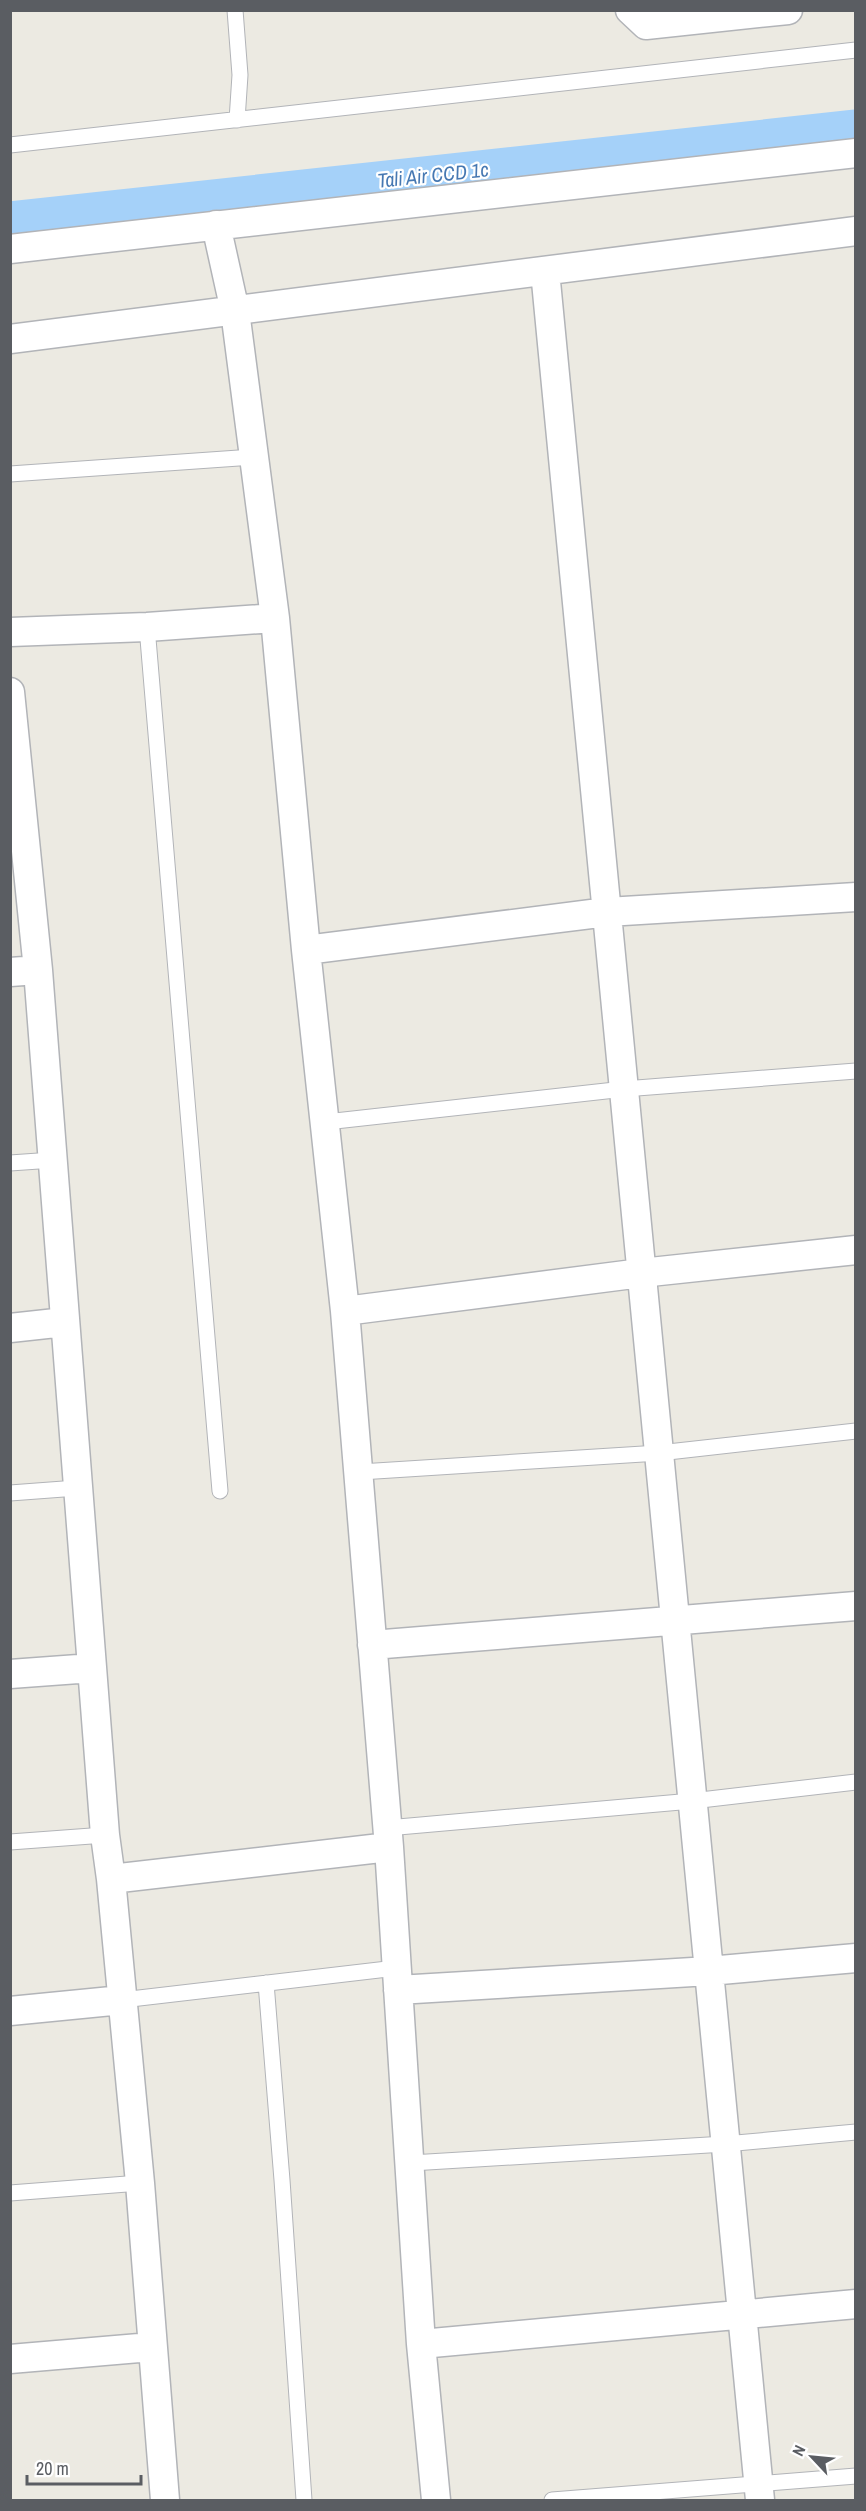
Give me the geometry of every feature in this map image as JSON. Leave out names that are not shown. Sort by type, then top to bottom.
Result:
[{"type":"street","points":[[630,10],[646,25],[788,10]]},
{"type":"street","points":[[10,249],[855,153]]},
{"type":"street","points":[[216,225],[235,311],[275,618],[306,950],[345,1311],[360,1472],[388,1838],[411,2163],[421,2344],[436,2500]]},
{"type":"street","points":[[10,339],[855,231]]},
{"type":"street","points":[[545,271],[759,2493]]},
{"type":"street","points":[[10,632],[147,627],[275,618]]},
{"type":"street","points":[[10,692],[24,971],[53,1160],[105,1835],[140,2183],[151,2347],[165,2500]]},
{"type":"street","points":[[306,950],[607,912],[855,897]]},
{"type":"street","points":[[345,1311],[641,1273],[855,1251]]},
{"type":"street","points":[[10,1328],[65,1322]]},
{"type":"street","points":[[372,1645],[855,1606]]},
{"type":"street","points":[[10,1674],[92,1668]]},
{"type":"street","points":[[111,1879],[388,1838]]},
{"type":"street","points":[[397,1979],[709,1971],[855,1958]]},
{"type":"street","points":[[10,2011],[122,2000]]},
{"type":"street","points":[[421,2344],[741,2312],[855,2304]]},
{"type":"street","points":[[10,2359],[151,2347]]},
{"type":"lane","points":[[235,10],[240,75],[237,120]]},
{"type":"lane","points":[[10,145],[855,50]]},
{"type":"lane","points":[[10,474],[253,457]]},
{"type":"lane","points":[[147,627],[220,1491]]},
{"type":"lane","points":[[326,1122],[624,1089],[855,1071]]},
{"type":"lane","points":[[10,1163],[53,1160]]},
{"type":"lane","points":[[360,1472],[659,1453],[855,1431]]},
{"type":"lane","points":[[10,1493],[77,1488]]},
{"type":"lane","points":[[388,1838],[855,1782]]},
{"type":"lane","points":[[10,1842],[105,1835]]},
{"type":"lane","points":[[122,2000],[266,1983],[397,1979]]},
{"type":"lane","points":[[266,1983],[304,2500]]},
{"type":"lane","points":[[411,2163],[725,2144],[855,2132]]},
{"type":"lane","points":[[10,2193],[140,2183]]},
{"type":"lane","points":[[552,2500],[759,2493],[855,2476]]},
{"type":"waterway","name":"Tali Air CCD 1c","points":[[10,221],[856,129]]}]
